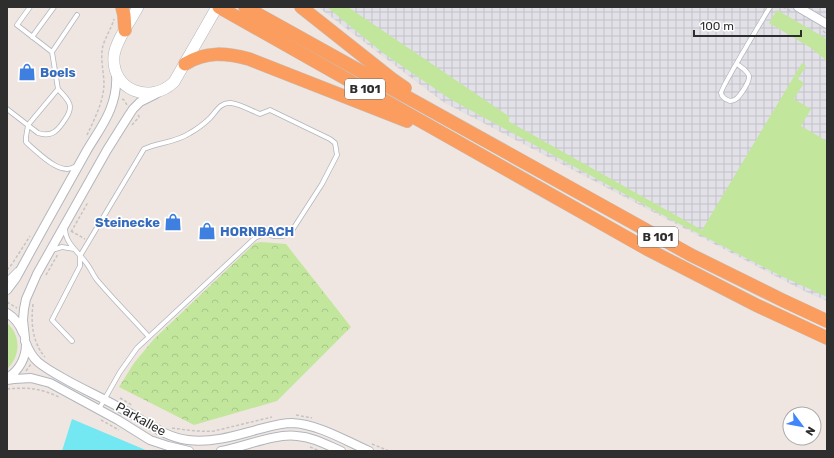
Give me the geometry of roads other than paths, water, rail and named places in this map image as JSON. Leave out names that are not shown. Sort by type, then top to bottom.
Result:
[{"type":"highway","points":[[122,7],[125,30]]},
{"type":"highway","name":"B 101","points":[[245,7],[691,255],[827,321]]},
{"type":"highway","points":[[301,7],[392,79],[485,141]]},
{"type":"highway","name":"B 101","points":[[221,9],[610,229],[680,267],[827,338]]},
{"type":"highway","points":[[185,64],[198,57],[210,55],[230,55],[249,59],[402,119],[501,168]]},
{"type":"main road","points":[[138,7],[116,47],[114,64],[120,80],[126,86],[136,92],[146,94],[159,92],[166,89],[174,82],[221,9]]},
{"type":"street","points":[[798,7],[827,24]]},
{"type":"street","points":[[7,290],[19,273],[81,160],[106,120],[114,98],[116,85],[115,69]]},
{"type":"street","name":"Parkallee","points":[[7,379],[22,364],[25,352],[23,320],[24,309],[32,284],[107,150],[132,109],[140,102],[159,92]]},
{"type":"street","name":"Parkallee","points":[[7,313],[20,325],[34,359],[55,374],[75,385],[106,396],[124,409],[164,433],[187,440],[217,440],[272,425],[291,423],[318,429],[369,451]]},
{"type":"street","name":"Parkallee","points":[[7,379],[25,378],[50,383],[150,440],[189,451]]},
{"type":"street","points":[[221,451],[289,435],[311,439],[341,451]]},
{"type":"lane","points":[[30,7],[17,25],[52,52]]},
{"type":"lane","points":[[32,37],[54,7]]},
{"type":"lane","points":[[737,64],[746,70],[749,78],[738,97],[730,101],[723,97],[721,93],[737,64],[770,7]]},
{"type":"lane","points":[[7,109],[38,133],[44,135],[50,134],[60,127],[69,112],[70,106],[68,101],[58,89],[52,52],[77,15]]},
{"type":"lane","points":[[58,89],[28,125],[26,142],[52,164],[62,168],[73,168],[81,160]]},
{"type":"lane","points":[[72,341],[52,320],[80,266],[80,256],[88,241],[144,149],[151,146],[172,142],[190,134],[210,118],[222,105],[231,103],[260,114],[270,110],[330,139],[335,143],[337,155],[322,184],[292,229],[283,236],[264,234],[255,238],[137,348],[120,372],[99,410]]},
{"type":"lane","points":[[65,225],[67,239],[88,264],[96,279],[149,337]]},
{"type":"lane","points":[[49,253],[54,249],[62,247],[74,249]]},
{"type":"lane","points":[[7,280],[26,258]]},
{"type":"water","points":[[72,419],[148,451],[62,451]]},
{"type":"place","name":"Boels","points":[[27,72]]},
{"type":"place","name":"Steinecke","points":[[173,222]]},
{"type":"place","name":"HORNBACH","points":[[207,231]]}]
